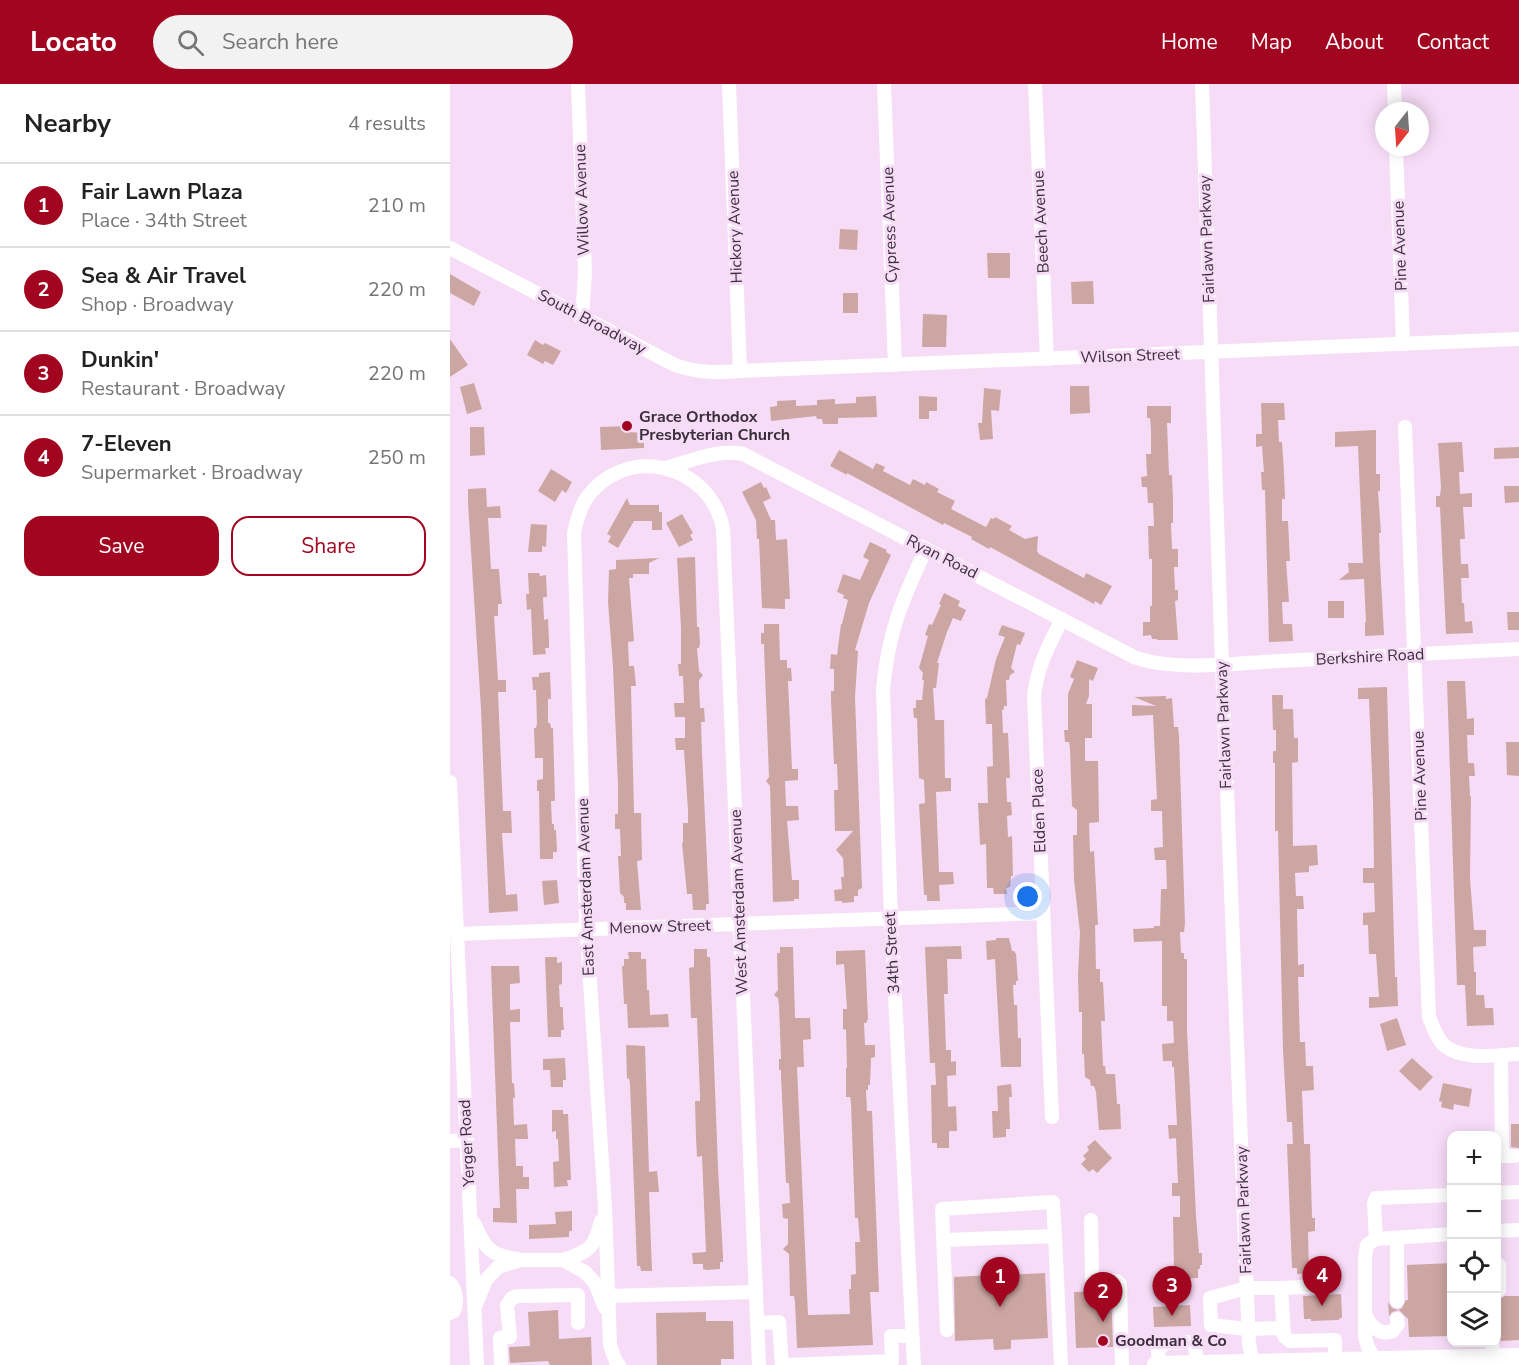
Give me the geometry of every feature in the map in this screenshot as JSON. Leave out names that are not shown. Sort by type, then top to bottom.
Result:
[{"type":"main road","points":[[1158,1365],[1376,1360],[1493,1350],[1519,1357]]},
{"type":"street","name":"Willow Avenue","points":[[578,84],[585,274],[582,317]]},
{"type":"street","name":"Hickory Avenue","points":[[729,84],[740,370]]},
{"type":"street","name":"Cypress Avenue","points":[[885,84],[895,365]]},
{"type":"street","name":"Beech Avenue","points":[[1035,84],[1047,359]]},
{"type":"street","name":"Fairlawn Parkway","points":[[1202,84],[1248,1329],[1253,1363]]},
{"type":"street","points":[[1394,84],[1395,102]]},
{"type":"street","name":"Pine Avenue","points":[[1396,156],[1403,344]]},
{"type":"street","name":"South Broadway","points":[[450,248],[675,365],[694,371],[716,373],[740,370]]},
{"type":"street","name":"Wilson Street","points":[[740,370],[1519,339]]},
{"type":"street","name":"Pine Avenue","points":[[1405,426],[1429,1017],[1445,1046],[1458,1052],[1470,1055],[1519,1054]]},
{"type":"street","name":"Ryan Road","points":[[665,468],[718,453],[742,454],[1134,657],[1163,665],[1222,664]]},
{"type":"street","name":"East Amsterdam Avenue","points":[[619,1365],[610,1346],[605,1207],[587,930],[574,533],[577,518],[584,504],[605,480],[618,472],[632,468],[646,466],[665,468]]},
{"type":"street","name":"West Amsterdam Avenue","points":[[665,468],[688,477],[707,494],[716,507],[723,529],[759,1365]]},
{"type":"street","name":"34th Street","points":[[914,1365],[891,918],[883,690],[892,630],[900,605],[926,549]]},
{"type":"street","name":"Elden Place","points":[[1052,1117],[1035,696],[1036,678],[1042,659],[1062,620]]},
{"type":"street","name":"Berkshire Road","points":[[1222,664],[1519,649]]},
{"type":"street","name":"Yerger Road","points":[[450,782],[477,1365]]},
{"type":"street","name":"Menow Street","points":[[457,934],[1043,913]]},
{"type":"street","points":[[1501,1054],[1502,1156],[1515,1156]]},
{"type":"street","points":[[450,1141],[467,1140]]},
{"type":"street","points":[[1501,1193],[1519,1192]]},
{"type":"street","points":[[1376,1239],[1374,1204],[1376,1198],[1447,1195]]},
{"type":"street","points":[[947,1330],[942,1209],[1053,1202],[1055,1236],[1052,1288],[1053,1326],[1061,1365]]},
{"type":"street","points":[[456,1299],[474,1303],[486,1280],[498,1267],[521,1260],[564,1260],[588,1251],[598,1236],[605,1207]]},
{"type":"street","name":"Yerger Road","points":[[470,1216],[482,1243],[499,1256],[521,1260]]},
{"type":"street","points":[[1091,1220],[1092,1280],[1117,1281],[1120,1284],[1122,1365]]},
{"type":"street","points":[[1501,1231],[1519,1230]]},
{"type":"street","points":[[1376,1360],[1365,1337],[1367,1245],[1376,1239],[1447,1234]]},
{"type":"street","points":[[944,1240],[1055,1236]]},
{"type":"street","points":[[1397,1238],[1397,1301]]},
{"type":"street","points":[[564,1260],[585,1272],[595,1283],[609,1318]]},
{"type":"street","points":[[450,1283],[454,1288],[457,1306],[450,1313]]},
{"type":"street","points":[[1158,1365],[1158,1350],[1165,1342],[1193,1343],[1211,1324],[1210,1298],[1247,1288],[1327,1286]]},
{"type":"street","points":[[1281,1288],[1284,1336],[1290,1341],[1335,1340],[1335,1360]]},
{"type":"street","points":[[608,1296],[756,1292]]},
{"type":"street","points":[[501,1365],[500,1338],[510,1337],[507,1305],[512,1298],[578,1295],[578,1323]]},
{"type":"street","points":[[1365,1314],[1374,1329],[1382,1332],[1393,1331],[1398,1324],[1397,1319]]},
{"type":"street","points":[[757,1323],[779,1322],[783,1365],[892,1361],[891,1336],[912,1336]]},
{"type":"street","points":[[1211,1324],[1248,1329],[1283,1328]]},
{"type":"street","points":[[1302,1341],[1303,1361]]},
{"type":"street","points":[[1193,1343],[1197,1364]]},
{"type":"building","points":[[840,229],[858,230],[857,250],[839,249]]},
{"type":"building","points":[[987,253],[1010,253],[1010,278],[988,278]]},
{"type":"building","points":[[450,274],[481,292],[474,306],[450,293]]},
{"type":"building","points":[[1093,281],[1094,304],[1072,304],[1071,282]]},
{"type":"building","points":[[843,293],[858,293],[858,313],[843,313]]},
{"type":"building","points":[[923,314],[947,315],[946,347],[922,347]]},
{"type":"building","points":[[450,339],[468,365],[450,377]]},
{"type":"building","points":[[535,340],[561,351],[553,365],[545,361],[543,364],[527,355]]},
{"type":"building","points":[[474,383],[482,409],[467,414],[460,387]]},
{"type":"building","points":[[1070,386],[1089,386],[1090,413],[1070,414]]},
{"type":"building","points":[[984,388],[1001,390],[999,411],[991,410],[993,439],[980,440],[978,423],[982,423]]},
{"type":"building","points":[[876,396],[877,417],[838,418],[838,424],[823,424],[822,419],[817,419],[816,416],[771,421],[770,407],[777,406],[777,401],[796,400],[796,406],[817,405],[817,400],[835,399],[835,404],[856,403],[856,397]]},
{"type":"building","points":[[919,396],[937,397],[937,411],[929,411],[929,419],[919,419]]},
{"type":"building","points":[[1261,403],[1284,403],[1285,420],[1278,420],[1284,472],[1285,499],[1282,499],[1282,521],[1288,521],[1290,561],[1286,561],[1289,602],[1282,602],[1283,624],[1292,624],[1293,641],[1269,642],[1265,490],[1262,490],[1261,472],[1264,472],[1262,446],[1256,447],[1256,434],[1262,434]]},
{"type":"building","points":[[1147,406],[1171,406],[1171,423],[1167,423],[1169,475],[1172,475],[1172,549],[1178,549],[1178,567],[1174,567],[1175,590],[1178,590],[1178,600],[1175,601],[1178,640],[1157,640],[1152,639],[1151,635],[1143,636],[1143,622],[1150,622],[1150,606],[1152,606],[1152,559],[1149,559],[1148,526],[1154,526],[1153,503],[1148,503],[1147,487],[1142,487],[1141,477],[1147,476],[1146,454],[1151,454],[1151,429],[1150,418],[1147,418]]},
{"type":"building","points":[[629,426],[629,432],[644,433],[644,448],[601,450],[600,427]]},
{"type":"building","points":[[470,427],[484,427],[485,455],[470,456]]},
{"type":"building","points":[[1376,430],[1376,474],[1380,474],[1380,491],[1378,491],[1381,533],[1379,533],[1384,635],[1365,636],[1364,579],[1339,580],[1349,572],[1348,563],[1363,563],[1358,446],[1335,447],[1335,432]]},
{"type":"building","points":[[1462,442],[1464,472],[1459,472],[1460,494],[1472,493],[1472,507],[1463,507],[1465,539],[1460,539],[1461,564],[1468,564],[1469,578],[1461,578],[1462,603],[1464,603],[1465,622],[1472,621],[1473,633],[1446,634],[1440,507],[1436,507],[1436,496],[1440,496],[1441,487],[1438,443]]},
{"type":"building","points":[[1519,447],[1519,458],[1494,459],[1494,448]]},
{"type":"building","points":[[839,450],[873,469],[876,463],[885,467],[883,471],[910,485],[913,479],[925,485],[926,482],[939,489],[937,492],[955,501],[951,509],[986,527],[991,518],[995,517],[1012,526],[1009,530],[1025,539],[1038,536],[1037,551],[1039,554],[1084,578],[1086,573],[1112,586],[1101,605],[1095,601],[1094,604],[990,547],[989,549],[971,539],[972,537],[944,523],[943,525],[830,466]]},
{"type":"building","points":[[551,469],[572,482],[566,493],[562,490],[555,502],[538,491]]},
{"type":"building","points":[[761,482],[771,498],[763,502],[771,520],[775,520],[776,540],[787,539],[790,599],[785,599],[785,609],[762,608],[756,520],[742,492]]},
{"type":"building","points":[[1504,486],[1519,486],[1519,502],[1505,503]]},
{"type":"building","points":[[486,488],[487,507],[500,506],[501,518],[488,518],[491,569],[499,569],[502,604],[498,604],[498,616],[494,616],[498,680],[506,680],[506,692],[498,692],[503,811],[511,811],[512,833],[502,833],[506,895],[517,894],[518,911],[489,913],[481,709],[468,503],[468,489]]},
{"type":"building","points":[[627,498],[630,505],[659,505],[659,512],[662,512],[662,530],[652,530],[652,521],[634,521],[618,548],[608,542],[611,536],[607,534]]},
{"type":"building","points":[[682,514],[693,533],[690,535],[693,540],[679,547],[666,523]]},
{"type":"building","points":[[531,524],[547,525],[546,547],[542,546],[542,552],[528,552]]},
{"type":"building","points":[[870,542],[887,550],[886,552],[891,555],[869,603],[855,650],[858,651],[855,697],[862,888],[858,890],[858,896],[854,896],[854,902],[842,903],[842,901],[835,901],[834,890],[842,889],[841,877],[844,877],[843,858],[836,850],[853,831],[835,831],[834,790],[838,790],[837,764],[834,764],[831,691],[834,691],[834,669],[830,669],[831,654],[837,655],[841,624],[848,600],[837,592],[843,574],[860,580],[869,560],[863,557]]},
{"type":"building","points":[[695,557],[697,627],[699,627],[700,643],[697,648],[699,671],[703,675],[699,680],[700,708],[704,708],[705,722],[701,722],[709,904],[706,904],[706,910],[693,910],[692,894],[687,894],[682,843],[683,823],[688,823],[684,750],[676,750],[675,738],[685,738],[685,717],[675,717],[674,703],[684,703],[683,676],[679,676],[678,664],[681,664],[681,628],[677,558]]},
{"type":"building","points":[[659,558],[649,563],[649,574],[633,574],[633,578],[629,578],[634,641],[628,642],[629,666],[634,666],[636,686],[631,686],[634,813],[641,813],[642,860],[637,861],[641,910],[626,910],[624,897],[620,893],[618,856],[621,856],[620,829],[615,829],[615,814],[618,814],[618,785],[608,602],[609,570],[616,569],[616,560]]},
{"type":"building","points":[[528,573],[546,575],[547,597],[543,597],[544,620],[548,619],[549,648],[545,648],[546,654],[533,655],[531,609],[527,610],[526,594],[529,594]]},
{"type":"building","points":[[944,593],[960,601],[958,606],[966,610],[961,621],[953,618],[947,632],[937,663],[939,663],[936,688],[933,688],[935,720],[944,720],[945,778],[951,778],[951,791],[936,792],[939,872],[953,872],[954,884],[939,885],[940,901],[927,901],[927,895],[924,895],[919,804],[925,803],[924,780],[919,778],[917,718],[914,718],[913,708],[916,708],[916,700],[922,700],[924,680],[922,680],[923,673],[919,668],[928,636],[925,635],[929,624],[932,625]]},
{"type":"building","points":[[1328,601],[1344,601],[1344,618],[1328,618]]},
{"type":"building","points":[[1507,612],[1519,612],[1519,630],[1508,630]]},
{"type":"building","points":[[764,624],[779,624],[780,660],[787,660],[787,668],[791,668],[792,681],[788,681],[792,769],[798,769],[798,780],[785,781],[786,806],[798,806],[799,820],[787,821],[792,880],[799,880],[799,899],[794,899],[794,901],[773,902],[770,786],[766,781],[769,777],[764,644],[761,644]]},
{"type":"building","points":[[1002,625],[1025,633],[1020,645],[1017,644],[1011,668],[1015,672],[1010,675],[1009,680],[1006,680],[1007,706],[1004,706],[1002,710],[1003,733],[1008,733],[1010,778],[1006,778],[1007,802],[1011,802],[1012,815],[1007,816],[1008,837],[1012,836],[1013,876],[1011,876],[1010,887],[1006,888],[1007,894],[994,894],[993,888],[987,888],[986,844],[980,845],[978,803],[988,803],[987,767],[993,766],[992,724],[986,724],[985,699],[996,659],[1005,637],[998,635]]},
{"type":"building","points":[[1077,660],[1098,668],[1093,681],[1089,679],[1089,696],[1086,704],[1092,704],[1092,738],[1085,738],[1085,761],[1098,761],[1099,822],[1089,823],[1090,852],[1094,851],[1098,925],[1095,925],[1096,969],[1100,969],[1100,982],[1103,982],[1105,1021],[1101,1021],[1103,1066],[1105,1066],[1106,1074],[1115,1074],[1121,1129],[1099,1130],[1096,1092],[1090,1080],[1085,1077],[1084,1054],[1082,1054],[1082,1012],[1079,1012],[1078,976],[1080,932],[1074,880],[1073,835],[1077,835],[1077,810],[1072,806],[1070,749],[1069,742],[1065,742],[1064,730],[1068,730],[1068,694],[1074,679],[1070,677]]},
{"type":"building","points":[[550,672],[551,699],[548,699],[548,723],[553,728],[555,801],[551,801],[557,852],[553,852],[553,859],[540,859],[537,780],[543,779],[543,758],[535,758],[536,690],[533,690],[532,677],[539,677],[539,673]]},
{"type":"building","points":[[1447,681],[1465,681],[1467,719],[1474,718],[1474,735],[1467,735],[1468,763],[1474,763],[1475,776],[1469,776],[1471,796],[1470,878],[1474,930],[1486,930],[1486,946],[1473,947],[1474,972],[1476,972],[1476,995],[1484,995],[1485,1008],[1493,1008],[1494,1025],[1467,1026],[1465,985],[1457,985]]},
{"type":"building","points":[[1387,687],[1395,977],[1397,977],[1398,1006],[1369,1008],[1369,997],[1379,997],[1376,954],[1369,954],[1368,925],[1363,925],[1363,913],[1375,912],[1374,883],[1363,883],[1363,868],[1374,868],[1373,800],[1369,699],[1358,699],[1358,688]]},
{"type":"building","points":[[1272,695],[1283,695],[1283,709],[1293,709],[1294,738],[1298,738],[1298,762],[1292,763],[1293,846],[1317,845],[1318,865],[1309,866],[1309,872],[1295,873],[1296,896],[1303,896],[1304,909],[1297,909],[1298,965],[1304,964],[1304,977],[1298,977],[1300,1042],[1305,1042],[1306,1066],[1313,1066],[1314,1090],[1302,1091],[1304,1144],[1310,1144],[1312,1218],[1315,1218],[1315,1231],[1308,1232],[1309,1273],[1297,1274],[1297,1268],[1292,1268],[1287,1144],[1293,1144],[1292,1122],[1287,1122],[1283,1050],[1278,831],[1275,831],[1275,763],[1273,763],[1273,751],[1276,751],[1276,730],[1273,730]]},
{"type":"building","points":[[1166,696],[1166,699],[1172,698],[1174,727],[1178,727],[1179,736],[1185,923],[1184,932],[1180,932],[1181,953],[1184,953],[1184,959],[1187,959],[1187,1030],[1196,1216],[1199,1253],[1202,1253],[1202,1265],[1198,1269],[1198,1278],[1181,1279],[1180,1268],[1174,1269],[1173,1217],[1180,1217],[1180,1196],[1172,1196],[1172,1183],[1178,1183],[1176,1138],[1169,1139],[1168,1125],[1177,1125],[1174,1067],[1172,1067],[1172,1061],[1163,1061],[1162,1044],[1174,1043],[1173,1021],[1167,1021],[1167,1006],[1162,1006],[1162,941],[1134,942],[1133,929],[1160,926],[1161,889],[1167,889],[1166,860],[1155,860],[1154,848],[1163,847],[1162,811],[1151,811],[1151,800],[1157,799],[1153,715],[1132,716],[1132,705],[1156,706],[1134,697]]},
{"type":"building","points":[[1506,742],[1519,742],[1519,776],[1507,775]]},
{"type":"building","points":[[557,880],[559,903],[544,905],[542,881]]},
{"type":"building","points":[[996,938],[1009,938],[1012,951],[1016,954],[1018,981],[1016,985],[1013,985],[1014,1005],[1017,1005],[1018,1038],[1021,1038],[1021,1067],[1001,1067],[995,959],[987,960],[986,941],[996,940]]},
{"type":"building","points":[[961,946],[962,959],[947,959],[948,994],[944,994],[946,1050],[951,1050],[951,1062],[956,1061],[956,1075],[947,1076],[948,1107],[956,1106],[957,1131],[949,1131],[949,1148],[937,1148],[937,1143],[932,1143],[931,1085],[936,1085],[935,1063],[930,1063],[925,947]]},
{"type":"building","points":[[780,947],[793,947],[795,1018],[810,1018],[811,1039],[803,1040],[804,1067],[797,1067],[808,1315],[850,1314],[851,1275],[856,1274],[855,1242],[860,1242],[858,1218],[855,1218],[851,1103],[850,1097],[846,1097],[846,1029],[843,1030],[843,1009],[847,1009],[844,964],[836,965],[836,951],[865,950],[868,1019],[864,1023],[865,1045],[875,1045],[875,1057],[871,1058],[870,1085],[866,1090],[867,1111],[872,1111],[879,1292],[870,1292],[873,1345],[797,1348],[795,1302],[794,1296],[790,1296],[789,1254],[783,1249],[788,1244],[788,1219],[783,1218],[782,1204],[790,1203],[789,1183],[786,1183],[781,1070],[779,1070],[779,1059],[781,1059],[779,1005],[778,998],[774,995],[778,990],[777,953],[780,953]]},
{"type":"building","points":[[694,949],[707,949],[707,957],[710,957],[723,1256],[720,1269],[707,1270],[703,1269],[703,1264],[693,1264],[692,1253],[706,1252],[702,1156],[697,1157],[696,1138],[695,1101],[700,1101],[697,1018],[691,1018],[689,968],[694,967]]},
{"type":"building","points":[[628,952],[641,952],[641,959],[646,959],[650,1015],[668,1014],[669,1027],[628,1028],[622,966],[624,966],[624,959],[629,959]]},
{"type":"building","points":[[545,957],[557,957],[557,963],[562,962],[562,984],[559,985],[564,1030],[561,1030],[561,1037],[548,1037]]},
{"type":"building","points":[[491,966],[519,966],[520,983],[510,984],[510,1010],[520,1009],[520,1022],[510,1022],[512,1083],[514,1083],[515,1098],[513,1098],[514,1125],[527,1124],[528,1139],[515,1139],[516,1166],[523,1166],[523,1177],[529,1177],[529,1189],[516,1189],[517,1223],[493,1222],[493,1208],[500,1208]]},
{"type":"building","points":[[1397,1018],[1406,1045],[1387,1051],[1380,1024]]},
{"type":"building","points":[[626,1045],[645,1046],[649,1172],[657,1171],[659,1192],[649,1192],[652,1271],[641,1271],[640,1266],[637,1266],[630,1084],[629,1078],[627,1079]]},
{"type":"building","points":[[565,1058],[566,1080],[563,1080],[563,1087],[551,1087],[550,1070],[543,1070],[543,1059]]},
{"type":"building","points":[[1412,1058],[1433,1077],[1420,1091],[1399,1071]]},
{"type":"building","points":[[1443,1083],[1472,1089],[1469,1107],[1454,1104],[1453,1110],[1441,1107],[1442,1102],[1439,1101]]},
{"type":"building","points":[[1011,1084],[1010,1129],[1006,1129],[1006,1137],[993,1138],[992,1111],[998,1111],[997,1086]]},
{"type":"building","points":[[552,1110],[563,1110],[563,1114],[568,1114],[571,1180],[567,1180],[568,1186],[554,1187],[553,1162],[559,1161],[558,1139],[556,1139],[556,1131],[552,1132]]},
{"type":"building","points":[[1511,1124],[1519,1124],[1519,1148],[1511,1147]]},
{"type":"building","points":[[1095,1140],[1112,1158],[1097,1173],[1093,1169],[1089,1172],[1081,1164],[1086,1159],[1083,1156],[1089,1150],[1087,1147]]},
{"type":"building","points":[[572,1211],[572,1231],[569,1231],[569,1237],[529,1239],[529,1225],[556,1224],[555,1212]]},
{"type":"building","points":[[999,1263],[1006,1275],[1045,1273],[1048,1338],[1011,1340],[1011,1349],[994,1350],[993,1339],[955,1341],[954,1277],[992,1275]]},
{"type":"building","points":[[1447,1263],[1447,1336],[1409,1337],[1408,1319],[1399,1310],[1392,1312],[1389,1316],[1388,1302],[1392,1308],[1398,1310],[1408,1300],[1407,1265]]},
{"type":"building","points":[[1111,1291],[1113,1347],[1076,1348],[1074,1292]]},
{"type":"building","points":[[1341,1294],[1342,1317],[1338,1320],[1304,1319],[1303,1296]]},
{"type":"building","points":[[1519,1296],[1519,1340],[1501,1341],[1501,1298]]},
{"type":"building","points":[[1190,1305],[1191,1326],[1154,1327],[1153,1307]]},
{"type":"building","points":[[558,1310],[559,1339],[591,1337],[592,1365],[550,1365],[548,1361],[510,1363],[509,1347],[530,1346],[528,1312]]},
{"type":"building","points":[[706,1312],[706,1321],[733,1321],[734,1359],[721,1359],[721,1365],[657,1365],[656,1313]]},
{"type":"place","name":"Grace Orthodox Presbyterian Church","points":[[627,426]]},
{"type":"place","name":"7-Eleven","points":[[1322,1306]]},
{"type":"place","name":"Fair Lawn Plaza","points":[[1000,1307]]},
{"type":"place","name":"Dunkin'","points":[[1172,1316]]},
{"type":"place","name":"Sea & Air Travel","points":[[1103,1322]]},
{"type":"place","name":"Goodman & Co","points":[[1103,1341]]}]
